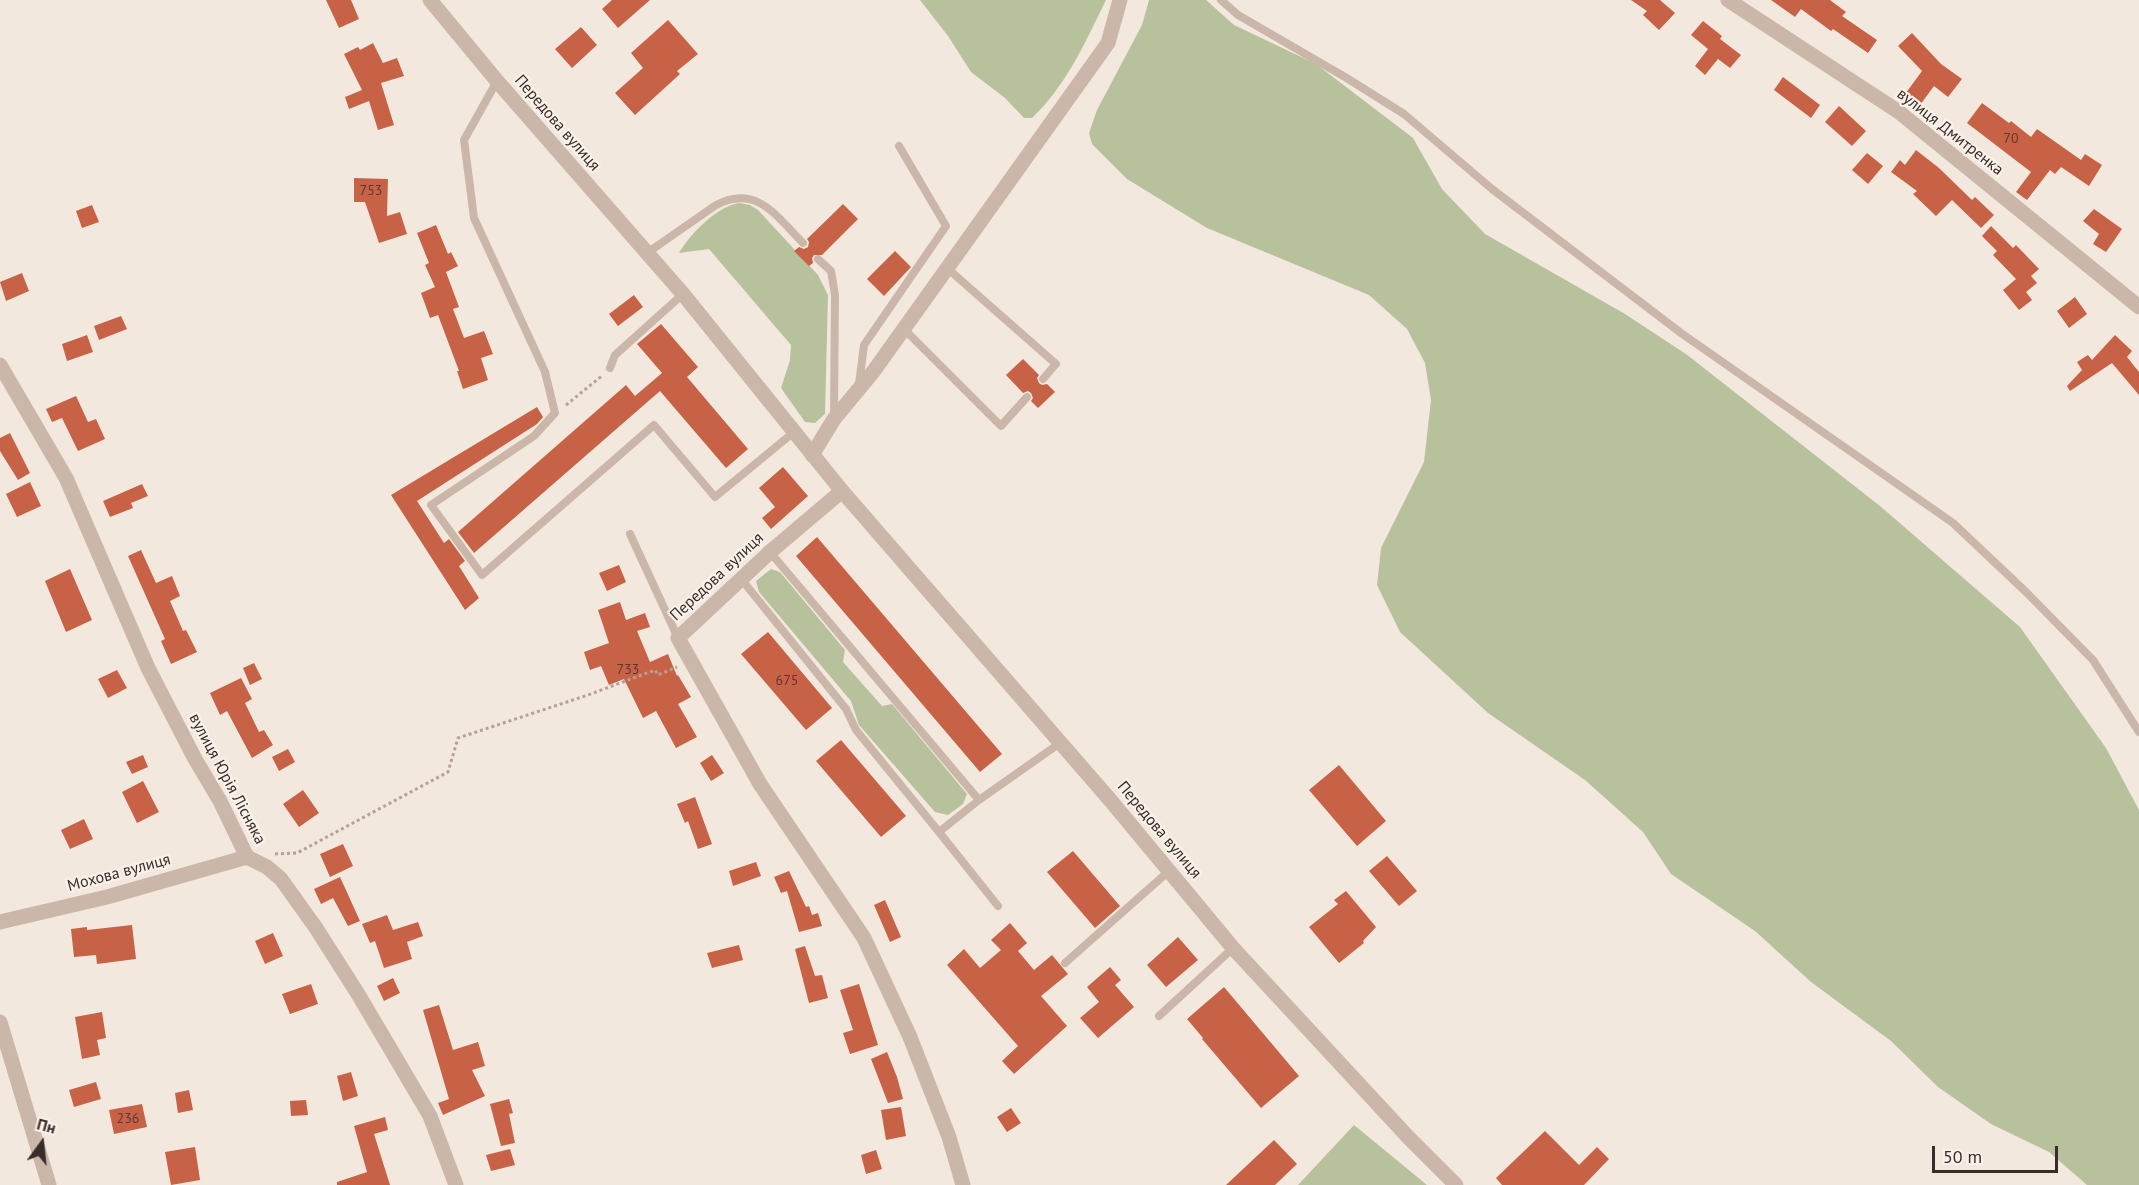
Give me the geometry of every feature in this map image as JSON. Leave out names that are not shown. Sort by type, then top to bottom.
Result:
[{"type":"street","name":"Передова вулиця","points":[[430,0],[497,81],[683,294],[842,491],[1060,743],[1233,948],[1408,1137],[1456,1185]]},
{"type":"street","points":[[812,455],[834,418],[904,329],[1108,43],[1120,0]]},
{"type":"street","name":"вулиця Дмитренка","points":[[1728,0],[1899,112],[2139,307]]},
{"type":"street","name":"вулиця Юрія Лісняка","points":[[0,365],[66,478],[147,668],[220,801],[247,857],[267,867],[281,879],[316,928],[430,1116],[456,1185]]},
{"type":"street","name":"Передова вулиця","points":[[842,491],[770,552],[678,638],[760,784],[864,938],[910,1037],[948,1137],[963,1185]]},
{"type":"street","name":"Мохова вулиця","points":[[0,922],[107,897],[247,857]]},
{"type":"street","points":[[0,1022],[49,1185]]},
{"type":"lane","points":[[1221,0],[1238,15],[1404,114],[1492,189],[1681,333],[1953,523],[2094,660],[2139,732]]},
{"type":"lane","points":[[497,81],[464,140],[474,218],[545,372],[555,413],[534,436],[431,505],[482,574],[654,425],[715,497],[794,432]]},
{"type":"lane","points":[[859,389],[864,345],[946,226],[899,146]]},
{"type":"lane","points":[[647,253],[716,205],[727,199],[739,197],[751,198],[762,203],[802,243]]},
{"type":"lane","points":[[818,259],[831,271],[835,295],[834,418]]},
{"type":"lane","points":[[947,268],[1056,364],[1043,379]]},
{"type":"lane","points":[[610,369],[615,355],[683,294]]},
{"type":"lane","points":[[904,329],[1001,426],[1027,397]]},
{"type":"lane","points":[[630,534],[678,638]]},
{"type":"lane","points":[[770,552],[979,800]]},
{"type":"lane","points":[[742,580],[846,709],[856,729],[998,906]]},
{"type":"lane","points":[[939,832],[979,800],[1060,743]]},
{"type":"lane","points":[[1065,963],[1169,871]]},
{"type":"lane","points":[[1159,1016],[1233,948]]},
{"type":"path","points":[[555,413],[610,369]]},
{"type":"path","points":[[247,857],[297,853],[448,772],[458,738],[655,670],[658,675],[691,661]]},
{"type":"green space","points":[[920,0],[1106,0],[1074,62],[1055,92],[1032,118],[1024,118],[1005,98],[971,72],[948,36]]},
{"type":"green space","points":[[1149,0],[1206,0],[1234,25],[1316,64],[1413,138],[1442,189],[1485,234],[1625,314],[1686,354],[1880,506],[2020,627],[2106,748],[2139,810],[2139,1185],[2087,1185],[2049,1152],[1991,1124],[1938,1087],[1891,1041],[1811,982],[1755,931],[1671,874],[1643,832],[1585,780],[1488,713],[1400,632],[1377,585],[1381,548],[1424,462],[1431,400],[1425,363],[1407,329],[1369,295],[1207,228],[1127,179],[1092,144],[1089,133],[1097,110],[1142,25]]},
{"type":"green space","points":[[740,203],[758,210],[818,275],[828,295],[825,414],[815,423],[805,422],[781,388],[790,360],[791,345],[709,249],[679,253],[690,237],[705,222],[723,209]]},
{"type":"green space","points":[[771,569],[780,572],[845,650],[843,662],[882,706],[892,704],[967,794],[963,804],[948,815],[935,812],[859,725],[851,701],[759,592],[756,581]]},
{"type":"green space","points":[[1354,1125],[1427,1185],[1298,1185]]},
{"type":"building","points":[[326,0],[351,0],[359,19],[339,28]]},
{"type":"building","points":[[612,0],[650,0],[618,28],[602,9]]},
{"type":"building","points":[[1631,0],[1660,0],[1675,13],[1659,30],[1643,15],[1647,11]]},
{"type":"building","points":[[1771,0],[1830,0],[1846,12],[1842,16],[1877,40],[1868,53],[1833,29],[1831,31],[1801,9],[1795,17]]},
{"type":"building","points":[[668,20],[698,54],[677,71],[680,74],[635,115],[615,93],[643,68],[631,53]]},
{"type":"building","points":[[1703,21],[1722,36],[1720,39],[1741,55],[1730,68],[1718,59],[1705,75],[1695,66],[1708,49],[1691,35]]},
{"type":"building","points":[[581,27],[597,45],[572,68],[555,49]]},
{"type":"building","points":[[1912,33],[1941,64],[1962,79],[1948,97],[1934,86],[1915,112],[1900,101],[1922,71],[1898,46]]},
{"type":"building","points":[[373,43],[383,63],[397,58],[404,76],[381,83],[394,125],[378,130],[369,101],[349,109],[345,97],[362,90],[344,54],[358,47],[360,50]]},
{"type":"building","points":[[1783,77],[1820,105],[1811,118],[1774,90]]},
{"type":"building","points":[[1982,103],[2031,137],[2037,129],[2081,160],[2085,154],[2102,165],[2089,186],[2061,167],[2055,174],[2050,170],[2027,200],[2016,192],[2031,172],[1967,123]]},
{"type":"building","points":[[1839,106],[1866,131],[1852,146],[1825,122]]},
{"type":"building","points":[[1916,150],[1939,168],[1972,200],[1975,197],[1994,215],[1981,228],[1952,200],[1936,216],[1913,194],[1917,191],[1891,172],[1900,160],[1905,165]]},
{"type":"building","points":[[1867,153],[1883,166],[1868,184],[1852,170]]},
{"type":"building","points":[[354,178],[388,179],[387,216],[400,212],[407,234],[379,243],[365,202],[354,202]]},
{"type":"building","points":[[843,204],[858,219],[822,255],[814,255],[813,263],[809,266],[794,251],[799,247],[804,249],[808,247],[807,239]]},
{"type":"building","points":[[92,205],[99,222],[82,228],[76,211]]},
{"type":"building","points":[[2094,209],[2122,229],[2106,252],[2093,244],[2099,234],[2083,221]]},
{"type":"building","points":[[436,225],[448,254],[451,252],[458,266],[446,272],[459,307],[453,309],[464,338],[484,331],[493,354],[481,358],[488,380],[463,389],[457,371],[459,371],[438,315],[430,318],[421,293],[435,287],[425,265],[429,263],[417,233]]},
{"type":"building","points":[[1991,226],[2013,248],[2016,245],[2039,269],[2031,276],[2037,283],[2026,292],[2032,300],[2019,310],[2003,290],[2016,279],[1993,255],[1997,251],[1982,236]]},
{"type":"building","points":[[895,251],[911,267],[884,296],[867,279]]},
{"type":"building","points":[[22,273],[29,291],[6,301],[0,282]]},
{"type":"building","points":[[634,295],[643,307],[618,326],[609,314]]},
{"type":"building","points":[[2075,297],[2087,314],[2069,328],[2057,311]]},
{"type":"building","points":[[121,316],[127,329],[99,340],[94,326]]},
{"type":"building","points":[[661,324],[698,367],[687,377],[748,449],[726,468],[660,391],[474,553],[458,532],[626,385],[635,396],[662,373],[637,344]]},
{"type":"building","points":[[87,335],[93,352],[67,361],[62,344]]},
{"type":"building","points":[[2115,335],[2132,351],[2127,357],[2139,372],[2139,395],[2112,363],[2070,391],[2067,386],[2082,370],[2077,362],[2088,355],[2092,360]]},
{"type":"building","points":[[1023,359],[1039,375],[1037,378],[1039,383],[1047,384],[1055,392],[1038,408],[1031,401],[1033,398],[1031,393],[1028,391],[1023,393],[1006,375]]},
{"type":"building","points":[[76,396],[88,422],[96,419],[105,439],[78,451],[62,418],[52,422],[46,409]]},
{"type":"building","points":[[537,407],[543,417],[537,424],[417,501],[444,543],[449,539],[465,561],[459,566],[479,598],[465,610],[391,495]]},
{"type":"building","points":[[10,433],[30,473],[18,480],[0,451],[0,438]]},
{"type":"building","points":[[783,467],[808,496],[771,529],[762,518],[775,507],[759,488]]},
{"type":"building","points":[[30,482],[41,506],[17,517],[6,494]]},
{"type":"building","points":[[142,484],[148,496],[131,503],[133,508],[110,517],[103,501]]},
{"type":"building","points":[[817,537],[1002,754],[980,772],[796,556]]},
{"type":"building","points":[[141,550],[156,583],[172,576],[180,596],[170,601],[183,631],[186,630],[197,652],[171,664],[161,641],[165,639],[128,556]]},
{"type":"building","points":[[619,565],[626,582],[607,591],[599,573]]},
{"type":"building","points":[[70,569],[92,620],[66,632],[45,581]]},
{"type":"building","points":[[620,602],[626,620],[645,613],[650,627],[637,631],[650,662],[668,654],[677,676],[691,697],[678,704],[697,737],[676,748],[656,711],[643,718],[624,679],[609,685],[601,666],[590,670],[584,652],[609,643],[598,610]]},
{"type":"building","points":[[768,632],[832,708],[806,730],[741,654]]},
{"type":"building","points":[[254,663],[262,679],[250,685],[243,668]]},
{"type":"building","points":[[117,670],[127,688],[108,698],[98,679]]},
{"type":"building","points":[[241,678],[252,699],[245,703],[259,732],[264,730],[273,745],[252,758],[227,711],[220,715],[210,693]]},
{"type":"building","points":[[841,740],[906,816],[881,837],[816,761]]},
{"type":"building","points":[[288,749],[295,762],[279,771],[272,757]]},
{"type":"building","points":[[143,755],[148,767],[132,774],[126,762]]},
{"type":"building","points":[[712,755],[724,773],[711,781],[700,763]]},
{"type":"building","points":[[1339,765],[1386,821],[1357,846],[1309,790]]},
{"type":"building","points":[[143,781],[159,812],[137,823],[122,792]]},
{"type":"building","points":[[303,790],[319,813],[299,827],[283,804]]},
{"type":"building","points":[[695,797],[712,844],[698,849],[688,821],[685,823],[677,804]]},
{"type":"building","points":[[84,819],[93,839],[70,849],[61,830]]},
{"type":"building","points":[[343,844],[353,866],[330,877],[320,854]]},
{"type":"building","points":[[1073,851],[1120,906],[1095,928],[1047,872]]},
{"type":"building","points":[[1387,856],[1417,891],[1399,906],[1369,871]]},
{"type":"building","points":[[756,862],[761,876],[733,886],[729,871]]},
{"type":"building","points":[[789,871],[806,907],[809,906],[812,915],[818,913],[822,926],[799,932],[787,891],[781,893],[774,877]]},
{"type":"building","points":[[340,877],[360,921],[348,926],[333,898],[321,904],[314,889]]},
{"type":"building","points":[[1346,891],[1376,927],[1363,941],[1364,943],[1339,963],[1309,927],[1338,904],[1334,900]]},
{"type":"building","points":[[885,900],[901,937],[890,942],[874,905]]},
{"type":"building","points":[[387,915],[393,930],[418,922],[423,936],[407,942],[412,959],[384,968],[375,941],[370,943],[362,924]]},
{"type":"building","points":[[1010,923],[1027,943],[1018,951],[1034,970],[1052,955],[1068,974],[1041,996],[1067,1026],[1014,1074],[1002,1061],[1018,1046],[947,965],[964,949],[980,968],[1001,950],[991,940]]},
{"type":"building","points":[[132,925],[136,959],[97,964],[96,955],[74,957],[71,929],[87,927],[87,930]]},
{"type":"building","points":[[273,933],[283,956],[265,964],[255,941]]},
{"type":"building","points":[[1178,937],[1198,960],[1166,987],[1147,965]]},
{"type":"building","points":[[739,945],[743,960],[712,968],[707,953]]},
{"type":"building","points":[[805,946],[815,976],[822,975],[828,998],[809,1003],[795,949]]},
{"type":"building","points":[[1110,967],[1121,980],[1115,985],[1134,1007],[1098,1038],[1080,1018],[1099,1002],[1087,987]]},
{"type":"building","points":[[393,978],[400,993],[384,1001],[377,986]]},
{"type":"building","points":[[311,984],[318,1004],[290,1014],[282,994]]},
{"type":"building","points":[[859,984],[878,1045],[850,1054],[843,1033],[853,1030],[840,990]]},
{"type":"building","points":[[1224,987],[1299,1076],[1261,1108],[1187,1019]]},
{"type":"building","points":[[439,1005],[453,1050],[478,1042],[485,1066],[472,1070],[485,1096],[443,1115],[438,1103],[449,1099],[423,1010]]},
{"type":"building","points":[[102,1012],[106,1038],[97,1040],[100,1055],[82,1059],[75,1017]]},
{"type":"building","points":[[887,1052],[903,1099],[888,1103],[871,1059]]},
{"type":"building","points":[[351,1072],[358,1096],[343,1101],[337,1076]]},
{"type":"building","points":[[96,1082],[101,1099],[74,1107],[69,1090]]},
{"type":"building","points":[[189,1090],[193,1110],[178,1113],[175,1093]]},
{"type":"building","points":[[509,1099],[513,1113],[509,1114],[515,1143],[501,1146],[490,1104]]},
{"type":"building","points":[[306,1100],[308,1115],[291,1116],[290,1101]]},
{"type":"building","points":[[142,1104],[147,1127],[114,1134],[109,1110]]},
{"type":"building","points":[[901,1107],[906,1136],[886,1140],[881,1110]]},
{"type":"building","points":[[1011,1108],[1021,1123],[1007,1132],[997,1117]]},
{"type":"building","points":[[385,1117],[388,1130],[374,1134],[390,1185],[337,1185],[337,1182],[367,1172],[354,1126]]},
{"type":"building","points":[[1545,1131],[1579,1165],[1597,1147],[1609,1159],[1584,1185],[1502,1185],[1496,1178]]},
{"type":"building","points":[[1274,1140],[1297,1164],[1275,1185],[1226,1185]]},
{"type":"building","points":[[195,1147],[200,1180],[171,1185],[165,1152]]},
{"type":"building","points":[[510,1149],[515,1165],[491,1171],[486,1155]]},
{"type":"building","points":[[876,1150],[882,1169],[866,1174],[861,1155]]}]
